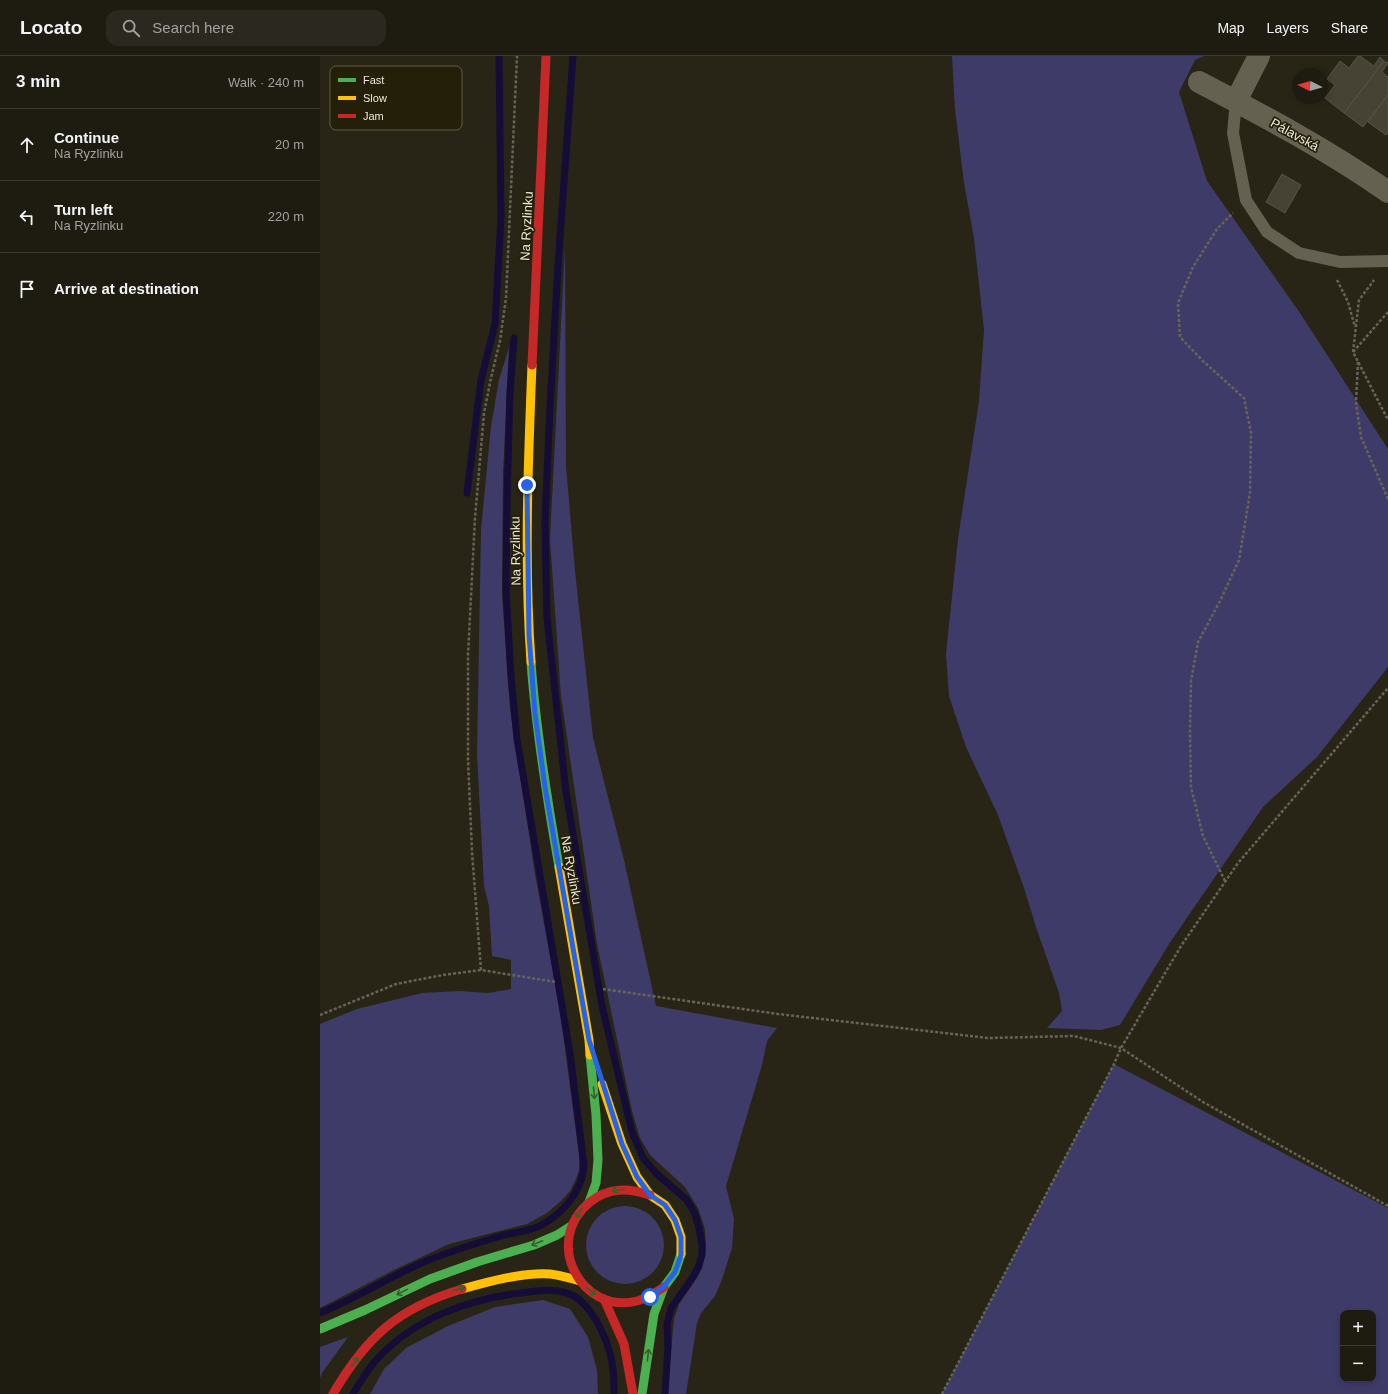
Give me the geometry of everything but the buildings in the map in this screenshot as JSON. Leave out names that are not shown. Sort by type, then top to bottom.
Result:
[{"type":"street","name":"Na Ryzlinku","points":[[546,56],[527,485],[529,635],[535,713],[545,787],[589,1040],[596,1115],[598,1160],[596,1183],[588,1202]]},
{"type":"street","points":[[1236,101],[1259,56]]},
{"type":"street","name":"Pálavská","points":[[1199,82],[1304,138],[1388,192]]},
{"type":"street","name":"Na Ryzlinku","points":[[589,1040],[622,1144],[637,1177],[650,1195]]},
{"type":"street","name":"Na Ryzlinku","points":[[615,1189],[633,1189],[650,1195],[665,1205],[675,1220],[681,1237],[681,1255],[675,1272],[664,1286],[650,1297],[632,1302],[618,1302],[604,1299],[591,1292],[580,1281],[573,1269],[568,1255],[568,1240],[578,1212],[588,1202],[601,1194],[615,1189]]},
{"type":"street","points":[[320,1329],[365,1310],[430,1279],[477,1262],[520,1250],[557,1235],[572,1226]]},
{"type":"street","points":[[333,1394],[343,1376],[366,1347],[386,1327],[410,1310],[432,1299],[460,1288],[537,1274],[551,1274],[580,1281]]},
{"type":"street","name":"Na Ryzlinku","points":[[642,1394],[654,1314],[664,1286]]},
{"type":"street","points":[[604,1299],[624,1344],[633,1394]]},
{"type":"lane","points":[[1236,101],[1234,133],[1246,200],[1267,232],[1299,253],[1340,262],[1388,261]]},
{"type":"path","points":[[481,970],[472,852],[468,760],[468,647],[475,518],[484,413],[500,341],[506,298],[517,56]]},
{"type":"path","points":[[1225,882],[1203,836],[1191,787],[1191,681],[1198,642],[1220,601],[1239,560],[1250,493],[1251,433],[1244,398],[1203,361],[1180,337],[1178,303],[1194,268],[1217,229],[1246,200]]},
{"type":"path","points":[[1317,257],[1334,273],[1348,302],[1356,330]]},
{"type":"path","points":[[1388,261],[1359,300],[1353,352],[1388,420]]},
{"type":"path","points":[[1353,352],[1388,312]]},
{"type":"path","points":[[1358,362],[1356,402],[1361,437],[1388,499]]},
{"type":"path","points":[[942,1394],[1121,1048],[1181,946],[1238,863],[1388,688]]},
{"type":"path","points":[[320,1015],[396,984],[443,975],[481,970],[493,973]]},
{"type":"path","points":[[678,999],[778,1014],[988,1038],[1074,1036],[1121,1048],[1203,1102],[1388,1206]]},
{"type":"shaded area","points":[[952,56],[1204,56],[1195,60],[1179,92],[1207,181],[1300,313],[1388,449],[1388,667],[1317,757],[1263,807],[1169,944],[1120,1025],[1101,1030],[1047,1028],[1062,1011],[1059,993],[998,815],[966,747],[949,696],[946,654],[958,539],[979,401],[984,330],[974,238],[964,183],[955,109]]},
{"type":"shaded area","points":[[565,247],[566,466],[575,571],[593,738],[624,860],[656,1006],[777,1028],[767,1041],[762,1065],[726,1186],[734,1219],[732,1248],[715,1296],[701,1313],[697,1323],[686,1394],[667,1394],[674,1319],[679,1304],[702,1269],[706,1248],[705,1229],[698,1208],[685,1187],[650,1155],[640,1138],[632,1111],[597,944],[561,696],[550,539]]},
{"type":"shaded area","points":[[509,347],[503,473],[502,594],[510,709],[535,874],[560,1011],[579,1155],[579,1170],[570,1191],[561,1201],[547,1213],[527,1224],[449,1244],[320,1308],[320,1024],[357,1009],[422,993],[460,991],[488,993],[511,989],[511,960],[492,956],[489,906],[484,886],[477,754],[481,530],[491,426],[499,380]]},
{"type":"shaded area","points":[[1114,1064],[1388,1208],[1388,1394],[942,1394]]},
{"type":"shaded area","points":[[625,1206],[640,1209],[653,1217],[661,1230],[664,1245],[661,1260],[653,1273],[640,1281],[625,1284],[610,1281],[597,1273],[589,1260],[586,1245],[589,1230],[597,1217],[610,1209]]},
{"type":"shaded area","points":[[543,1300],[570,1309],[588,1337],[597,1370],[598,1394],[370,1394],[384,1369],[406,1348],[448,1326],[495,1307]]},
{"type":"shaded area","points":[[348,1337],[322,1373],[320,1378],[320,1347]]},
{"type":"waterway","points":[[467,493],[481,380],[495,324],[501,217],[499,56]]},
{"type":"waterway","points":[[573,56],[558,266],[550,407],[545,521],[547,618],[566,792],[602,1006],[632,1132],[643,1158],[657,1174],[687,1200],[695,1214],[702,1244],[702,1255],[699,1265],[693,1277],[671,1308],[667,1324],[668,1346],[665,1394]]},
{"type":"waterway","points":[[320,1313],[398,1274],[434,1258],[484,1241],[530,1230],[540,1226],[566,1206],[576,1191],[583,1174],[584,1165],[570,1053],[517,739],[511,676],[506,591],[510,392],[514,338]]},
{"type":"waterway","points":[[353,1394],[375,1361],[409,1331],[426,1321],[482,1300],[520,1293],[548,1290],[561,1291],[574,1296],[582,1302],[595,1319],[601,1329],[612,1360],[614,1394]]},
{"type":"traffic: fast","points":[[531,662],[542,765],[559,867]]},
{"type":"traffic: fast","points":[[589,1202],[596,1183],[598,1160],[596,1115],[590,1055]]},
{"type":"traffic: fast","points":[[320,1329],[365,1310],[430,1279],[477,1262],[534,1245],[557,1235],[571,1226]]},
{"type":"traffic: fast","points":[[642,1394],[654,1314],[664,1287],[675,1272],[681,1254]]},
{"type":"traffic: slow","points":[[531,662],[527,551],[532,365]]},
{"type":"traffic: slow","points":[[559,867],[589,1040],[590,1055]]},
{"type":"traffic: slow","points":[[602,1084],[622,1144],[637,1177],[650,1195],[665,1205],[675,1220],[681,1237],[681,1254]]},
{"type":"traffic: slow","points":[[462,1289],[505,1278],[539,1274],[554,1274],[580,1281]]},
{"type":"traffic: jam","points":[[532,365],[546,56]]},
{"type":"traffic: jam","points":[[650,1195],[634,1191],[619,1190],[604,1194],[590,1202],[576,1218],[569,1236],[569,1254],[574,1271],[585,1286],[599,1297],[617,1302],[637,1301],[648,1297],[664,1287]]},
{"type":"traffic: jam","points":[[333,1394],[358,1356],[386,1327],[419,1305],[462,1289]]},
{"type":"traffic: jam","points":[[604,1299],[624,1344],[633,1394]]},
{"type":"route","points":[[527,485],[529,635],[535,713],[545,787],[589,1040],[622,1144],[637,1177],[650,1195],[665,1205],[675,1220],[681,1237],[681,1255],[675,1272],[664,1286],[650,1297]]}]
